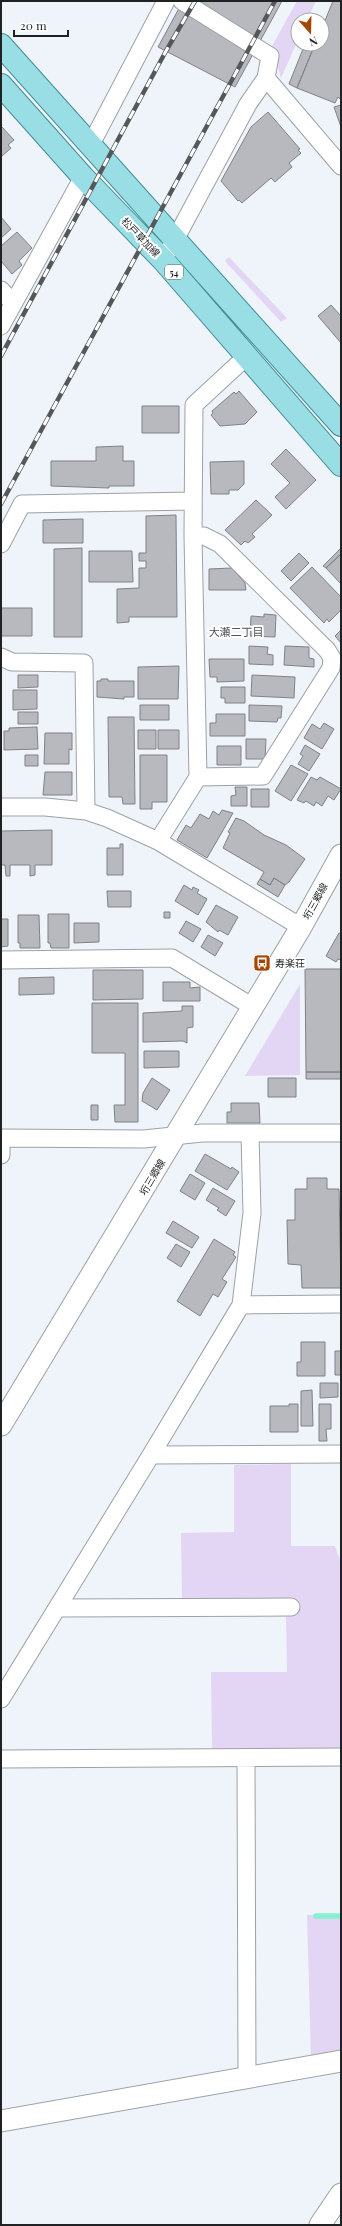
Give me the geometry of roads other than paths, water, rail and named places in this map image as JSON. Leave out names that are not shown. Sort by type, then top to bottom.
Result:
[{"type":"main road","name":"54","points":[[1,45],[341,425]]},
{"type":"main road","name":"松戸草加線","points":[[1,84],[83,177],[164,261],[341,465]]},
{"type":"street","points":[[90,146],[166,1]]},
{"type":"street","points":[[164,261],[248,104],[266,78],[270,56],[182,1]]},
{"type":"street","points":[[266,78],[341,166]]},
{"type":"street","points":[[1,326],[83,177]]},
{"type":"street","points":[[1,290],[13,304]]},
{"type":"street","points":[[158,841],[198,777],[193,501],[194,405],[247,356]]},
{"type":"street","points":[[1,544],[22,504],[193,501]]},
{"type":"street","points":[[194,536],[204,536],[220,544],[327,650],[332,658],[331,668],[263,776],[198,777]]},
{"type":"street","points":[[1,657],[12,662],[84,663],[86,811]]},
{"type":"street","points":[[1,807],[44,807],[86,811],[127,826],[158,841],[301,927]]},
{"type":"street","name":"垳三郷線","points":[[1,1425],[178,1134],[301,927],[341,855]]},
{"type":"street","name":"垳三郷線","points":[[301,927],[341,873]]},
{"type":"street","points":[[1,960],[172,958],[253,1007]]},
{"type":"street","points":[[1,1155],[1,1138],[144,1139],[178,1134],[341,1133]]},
{"type":"street","points":[[1,1699],[151,1456],[241,1305],[252,1213],[250,1134]]},
{"type":"street","points":[[241,1305],[341,1304]]},
{"type":"street","points":[[151,1456],[341,1454]]},
{"type":"street","points":[[57,1608],[291,1607]]},
{"type":"street","points":[[1,1759],[341,1757]]},
{"type":"street","points":[[246,1758],[248,2078]]},
{"type":"street","points":[[1,2121],[341,2061]]},
{"type":"street","points":[[320,2225],[341,2194]]},
{"type":"waterway","points":[[316,1916],[341,1916]]},
{"type":"railway","points":[[1,356],[166,51],[195,1]]},
{"type":"railway","points":[[1,504],[275,1]]},
{"type":"place","name":"寿楽荘","points":[[262,963]]},
{"type":"district","name":"大瀬二丁目","points":[[236,631]]}]
